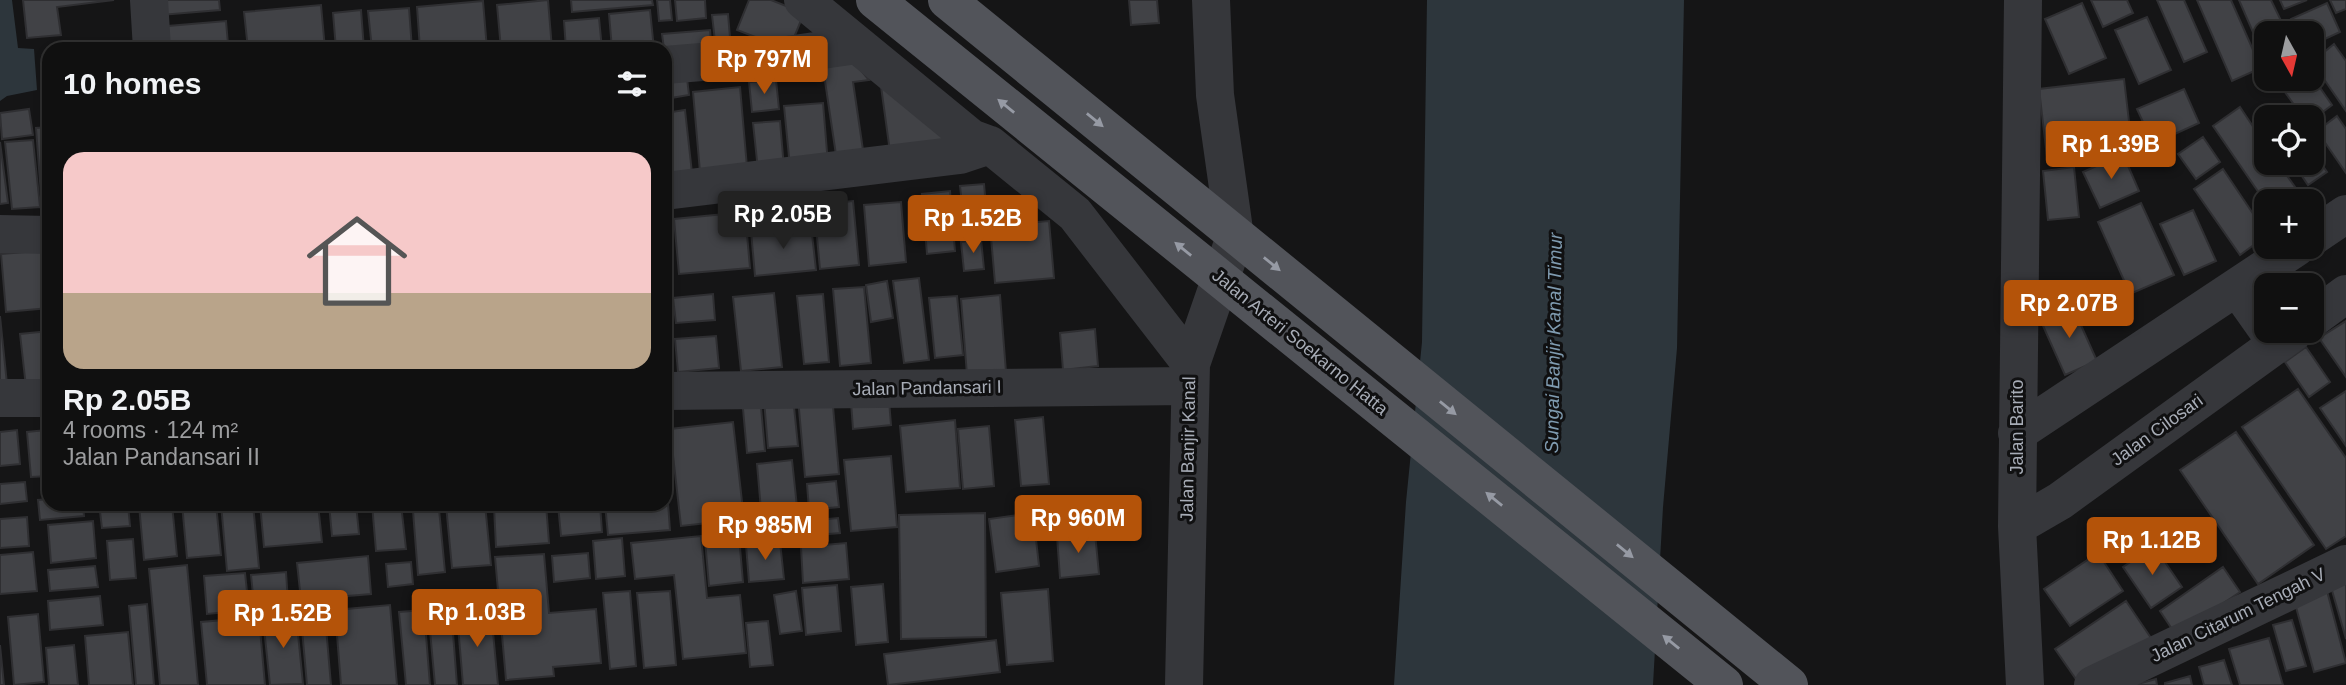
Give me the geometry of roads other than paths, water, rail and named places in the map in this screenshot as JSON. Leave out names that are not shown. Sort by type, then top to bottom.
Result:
[{"type":"main road","name":"Jalan Arteri Soekarno Hatta","points":[[875,0],[1724,685]]},
{"type":"main road","points":[[947,0],[1789,685]]},
{"type":"street","points":[[149,0],[152,42]]},
{"type":"street","points":[[803,0],[971,138],[990,145],[1075,214],[1190,375]]},
{"type":"street","name":"Jalan Banjir Kanal","points":[[1184,685],[1190,375],[1235,237],[1215,95],[1211,0]]},
{"type":"street","name":"Jalan Barito","points":[[2025,685],[2017,526],[2017,433],[2028,2]]},
{"type":"street","points":[[672,64],[787,55],[857,45]]},
{"type":"street","points":[[672,190],[960,155],[990,145]]},
{"type":"street","points":[[2324,229],[2346,214]]},
{"type":"street","points":[[0,234],[42,235]]},
{"type":"street","points":[[2017,433],[2279,259]]},
{"type":"street","points":[[2237,287],[2254,307]]},
{"type":"street","points":[[2324,310],[2346,294]]},
{"type":"street","name":"Jalan Cilosari","points":[[2017,526],[2060,501],[2264,343]]},
{"type":"street","name":"Jalan Pandansari I","points":[[672,391],[1190,375]]},
{"type":"street","points":[[0,398],[42,398]]},
{"type":"street","name":"Jalan Citarum Tengah V","points":[[2092,685],[2346,564]]},
{"type":"water","points":[[0,0],[12,0],[18,48],[34,49],[37,90],[7,96],[0,101]]},
{"type":"water","name":"Sungai Banjir Kanal Timur","points":[[1427,0],[1684,0],[1677,348],[1663,507],[1653,685],[1394,685],[1406,502],[1422,342]]}]
